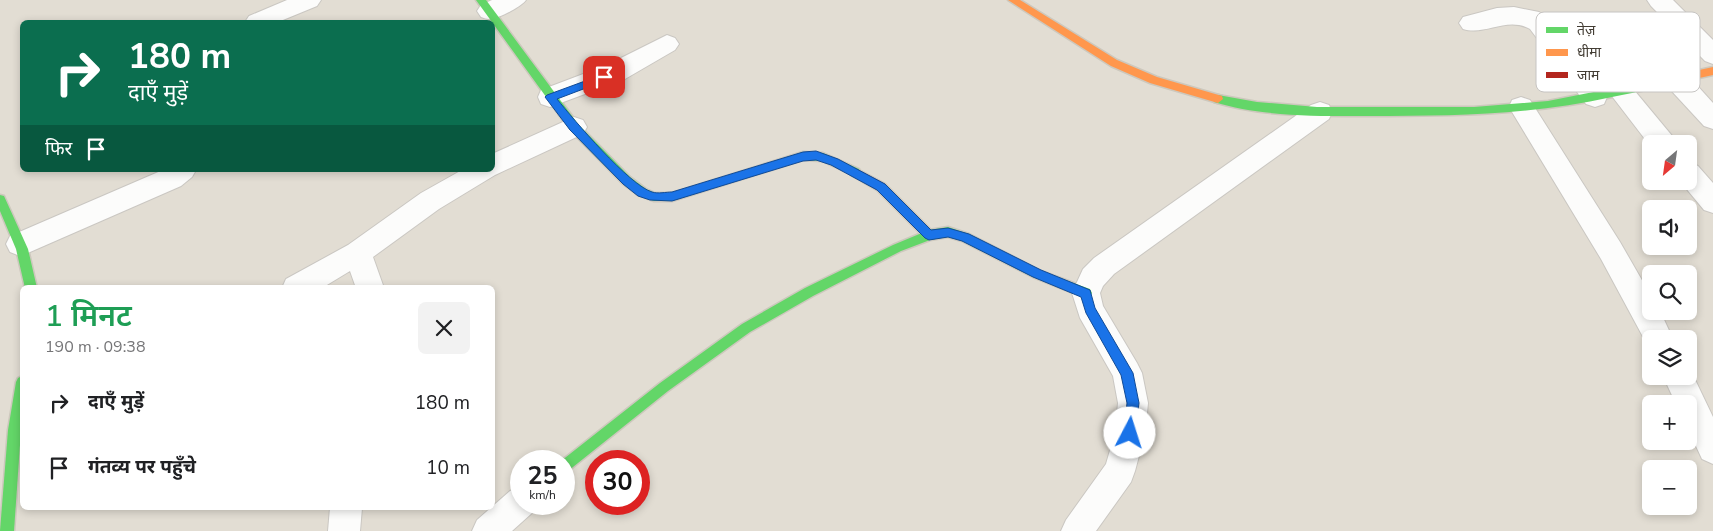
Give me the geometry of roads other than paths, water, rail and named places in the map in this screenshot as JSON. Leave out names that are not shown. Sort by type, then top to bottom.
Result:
[{"type":"street","points":[[263,20],[309,0]]},
{"type":"street","points":[[514,0],[485,5],[550,97],[574,127],[626,180],[642,192],[654,197],[672,197],[803,156],[823,157],[863,176],[881,187],[929,235]]},
{"type":"street","points":[[1013,0],[1042,17],[1102,58],[1154,80],[1200,95],[1248,106],[1320,112],[1425,112],[1521,107],[1615,92]]},
{"type":"street","points":[[1659,0],[1671,12]]},
{"type":"street","points":[[1471,22],[1517,14],[1532,18],[1536,21]]},
{"type":"street","points":[[1700,42],[1713,55]]},
{"type":"street","points":[[550,97],[616,72],[667,44]]},
{"type":"street","points":[[1700,74],[1713,71]]},
{"type":"street","points":[[1592,92],[1595,96]]},
{"type":"street","points":[[1621,92],[1657,135]]},
{"type":"street","points":[[1688,92],[1713,119]]},
{"type":"street","points":[[1521,107],[1608,245],[1637,294],[1655,330]]},
{"type":"street","points":[[1076,531],[1120,471],[1130,433],[1133,403],[1127,373],[1090,309],[1086,294],[1093,278],[1104,266],[1320,112]]},
{"type":"street","points":[[495,165],[574,127]]},
{"type":"street","points":[[20,244],[172,178],[180,172]]},
{"type":"street","points":[[301,285],[358,253],[430,201],[481,172]]},
{"type":"street","points":[[1698,184],[1713,202]]},
{"type":"street","points":[[0,199],[20,244],[30,285]]},
{"type":"street","points":[[575,459],[664,387],[746,328],[809,292],[897,248],[929,235],[948,232],[965,237],[1037,274],[1086,294]]},
{"type":"street","points":[[358,253],[369,285]]},
{"type":"street","points":[[1682,385],[1713,449]]},
{"type":"street","points":[[7,531],[17,484],[7,436],[20,389]]},
{"type":"street","points":[[344,531],[346,510]]},
{"type":"street","points":[[488,531],[510,512]]}]
